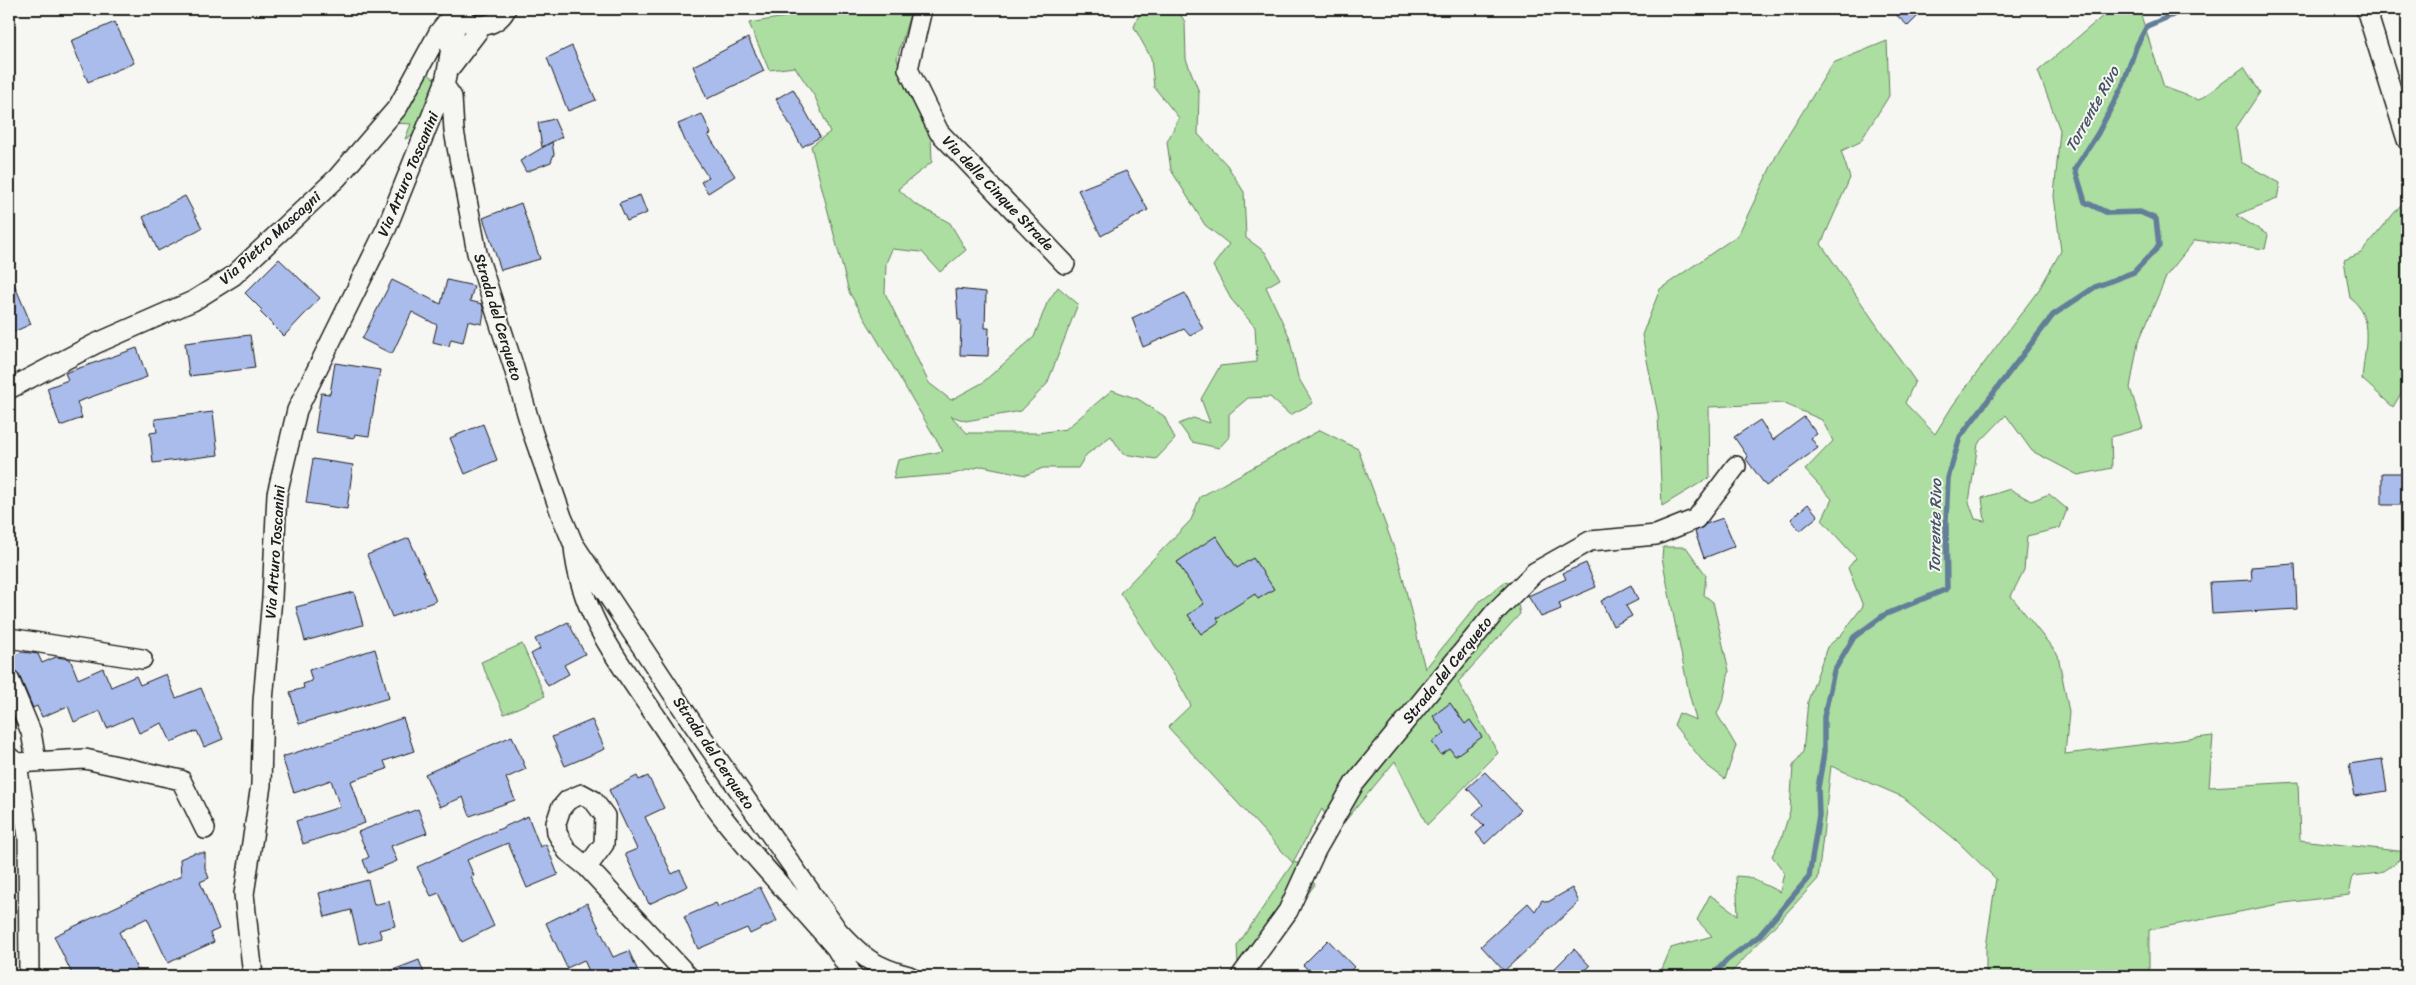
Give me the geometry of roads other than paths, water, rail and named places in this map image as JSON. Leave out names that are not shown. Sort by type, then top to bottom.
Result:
[{"type":"street","points":[[428,54],[444,44],[477,32],[492,23],[506,9]]},
{"type":"street","name":"Via delle Cinque Strade","points":[[922,9],[908,69],[939,132],[1066,264]]},
{"type":"street","points":[[2366,9],[2407,140]]},
{"type":"street","points":[[459,13],[477,32]]},
{"type":"street","name":"Via Arturo Toscanini","points":[[447,77],[450,42],[459,13]]},
{"type":"street","name":"Via Pietro Mascagni","points":[[9,389],[95,344],[192,301],[233,276],[337,178],[398,107],[439,32],[459,13]]},
{"type":"street","name":"Via Arturo Toscanini","points":[[253,976],[244,894],[260,785],[263,701],[272,598],[277,494],[297,410],[387,227],[447,77],[477,32]]},
{"type":"street","name":"Strada del Cerqueto","points":[[447,77],[452,98],[454,131],[477,253],[513,364],[533,434],[573,543],[782,853],[838,932],[863,956],[884,970],[909,976]]},
{"type":"street","name":"Strada del Cerqueto","points":[[1242,976],[1288,911],[1316,850],[1354,784],[1495,612],[1535,572],[1590,541],[1656,535],[1696,519],[1736,466]]},
{"type":"street","name":"Strada del Cerqueto","points":[[573,543],[576,571],[582,594],[596,624],[617,660],[722,817],[836,948],[854,976]]},
{"type":"street","points":[[9,638],[142,659]]},
{"type":"street","points":[[9,679],[31,732],[36,761]]},
{"type":"street","points":[[29,976],[28,837],[13,760],[85,759],[181,780],[205,829]]},
{"type":"street","points":[[587,867],[688,976]]},
{"type":"street","name":"Strada del Cerqueto","points":[[836,948],[848,954],[863,956]]},
{"type":"waterway","name":"Torrente Rivo","points":[[1712,976],[1727,960],[1759,936],[1809,877],[1819,815],[1818,788],[1824,753],[1824,717],[1834,671],[1854,637],[1884,615],[1947,589],[1946,522],[1948,478],[1960,437],[2053,315],[2095,287],[2134,272],[2159,246],[2156,219],[2140,212],[2108,213],[2085,202],[2075,169],[2098,133],[2123,85],[2136,47],[2147,26],[2173,15],[2174,9]]}]
